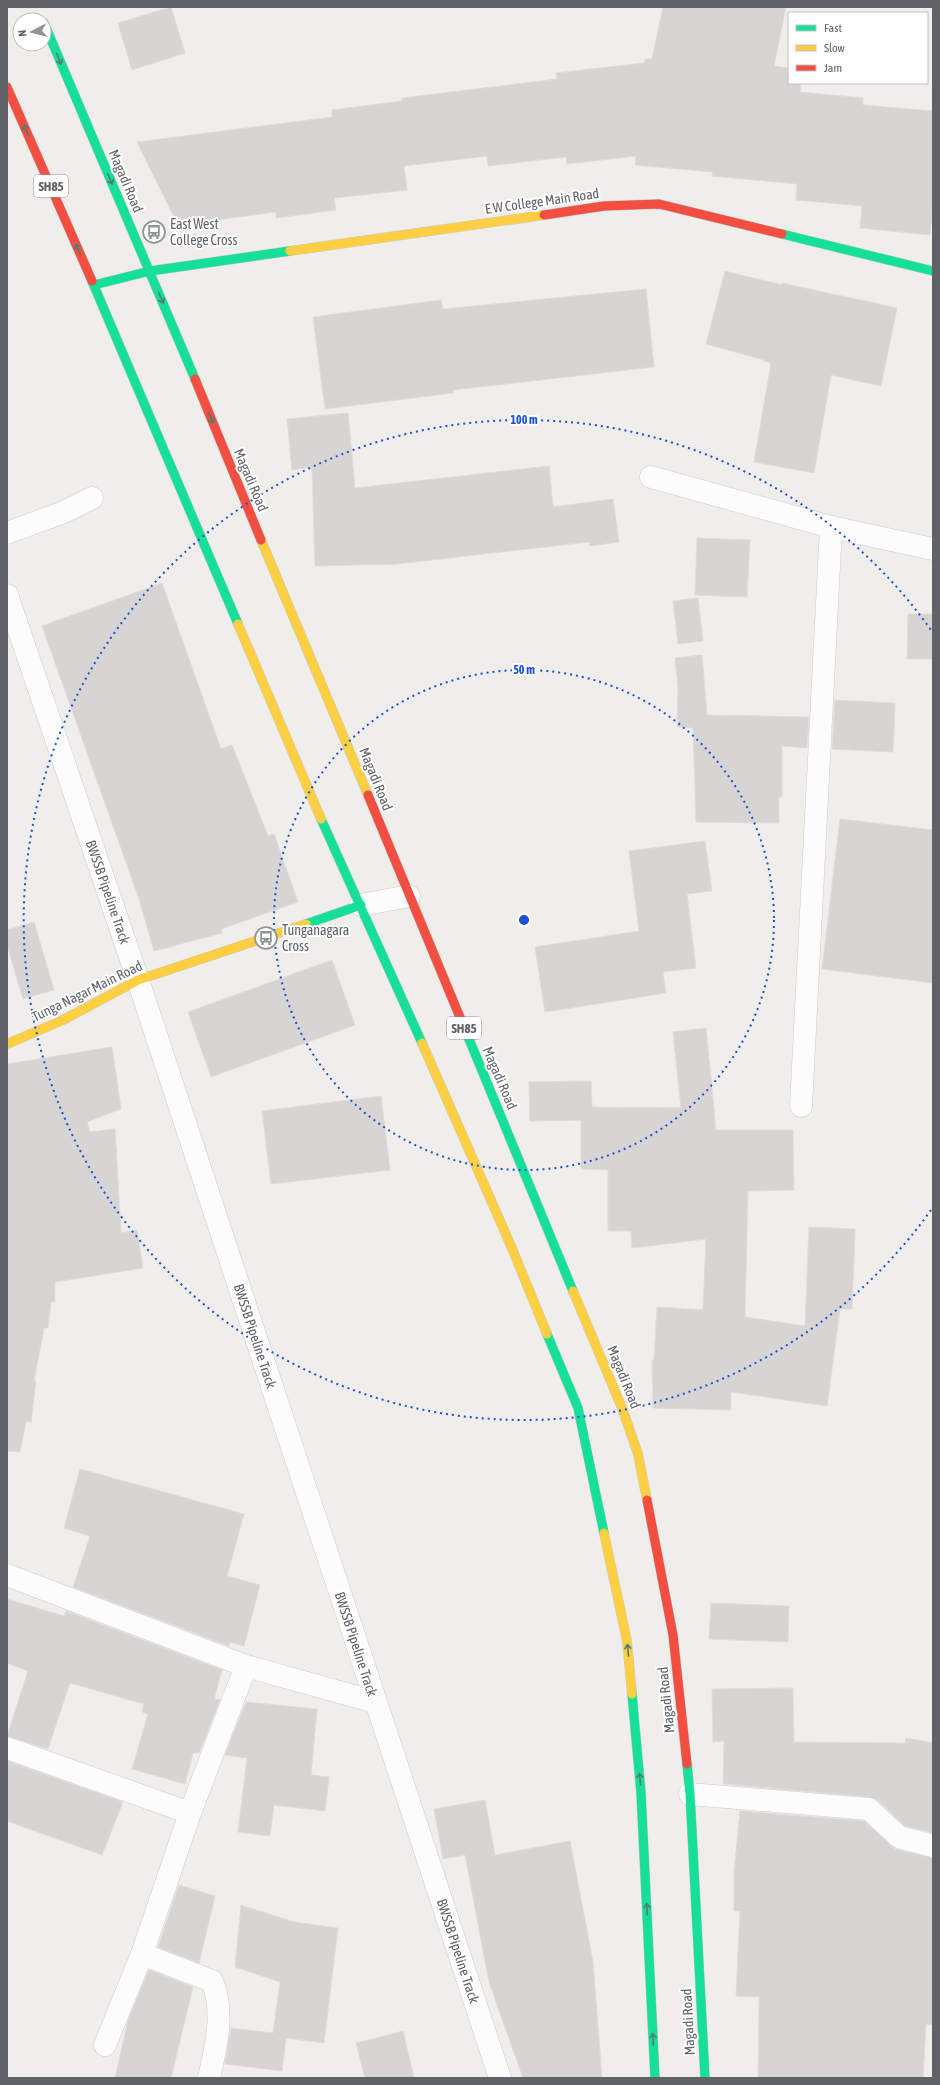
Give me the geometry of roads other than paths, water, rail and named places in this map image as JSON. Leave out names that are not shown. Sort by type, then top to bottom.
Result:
[{"type":"main road","name":"Magadi Road","points":[[52,42],[150,271],[622,1408],[638,1454],[673,1635],[690,1794],[705,2078]]},
{"type":"main road","name":"SH85","points":[[7,87],[94,285],[306,786],[361,905],[511,1246],[578,1408],[627,1641],[641,1793],[655,2078]]},
{"type":"main road","name":"E W College Main Road","points":[[94,285],[150,271],[604,206],[659,204],[933,271]]},
{"type":"main road","name":"Tunga Nagar Main Road","points":[[7,1044],[64,1020],[138,980],[361,905]]},
{"type":"street","points":[[651,477],[831,527],[933,549]]},
{"type":"street","points":[[7,533],[64,512],[92,498]]},
{"type":"street","points":[[800,1106],[831,527]]},
{"type":"street","name":"BWSSB Pipeline Track","points":[[7,595],[138,980],[500,2078]]},
{"type":"street","points":[[361,905],[409,896]]},
{"type":"street","points":[[7,1575],[246,1666],[375,1702]]},
{"type":"street","points":[[105,2045],[142,1954],[190,1813],[246,1666]]},
{"type":"street","points":[[7,1748],[190,1813]]},
{"type":"street","points":[[690,1794],[869,1809],[899,1837],[933,1846]]},
{"type":"street","points":[[142,1954],[212,1981],[219,2004],[219,2017],[209,2078]]},
{"type":"place","name":"East West College Cross","points":[[154,232]]},
{"type":"place","name":"Tunganagara Cross","points":[[266,938]]}]
